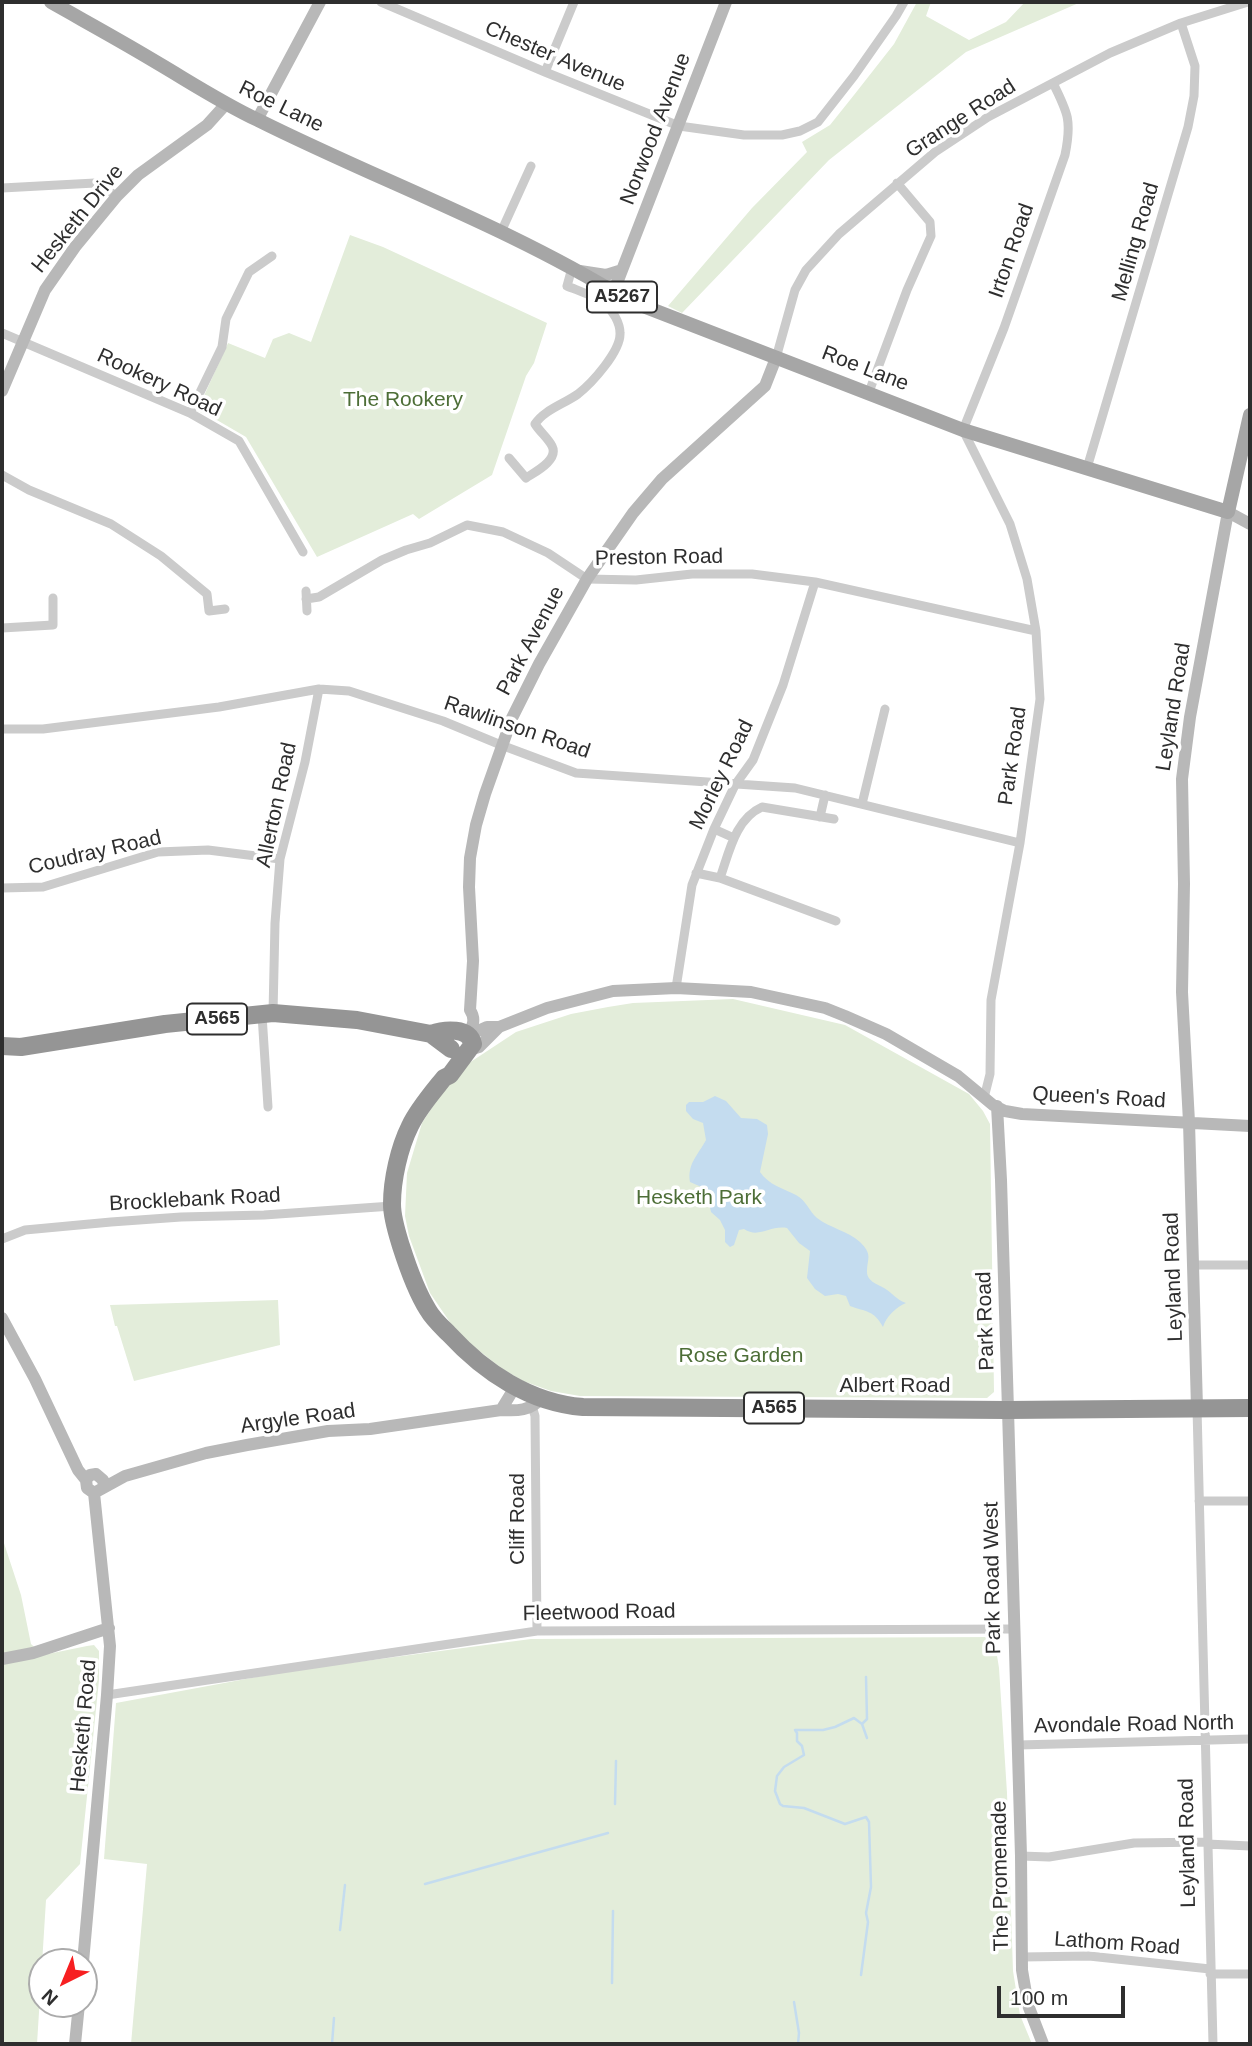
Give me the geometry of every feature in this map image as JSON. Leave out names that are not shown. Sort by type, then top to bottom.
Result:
[{"type":"highway","name":"A565","points":[[2,1045],[21,1047],[165,1024],[268,1014],[357,1020],[461,1042],[450,1075],[444,1078],[410,1126],[398,1165],[392,1206],[396,1230],[429,1312],[485,1368],[536,1402]]},
{"type":"highway","name":"Albert Road","points":[[536,1402],[583,1407],[1008,1410],[1250,1408]]},
{"type":"main road","name":"Roe Lane","points":[[51,2],[226,104],[362,170],[502,232],[625,299],[963,430],[1228,512]]},
{"type":"main road","points":[[1228,512],[1250,415]]},
{"type":"street","points":[[257,120],[320,2]]},
{"type":"street","name":"Chester Avenue","points":[[381,2],[678,126],[744,135],[782,135],[800,131],[818,122],[854,76],[904,2]]},
{"type":"street","points":[[545,72],[574,2]]},
{"type":"street","name":"Norwood Avenue","points":[[612,291],[726,2]]},
{"type":"street","name":"Grange Road","points":[[776,358],[795,290],[806,270],[839,234],[935,152],[988,117],[1110,53],[1181,23],[1248,2]]},
{"type":"street","name":"Melling Road","points":[[1087,468],[1188,127],[1194,96],[1195,66],[1181,23]]},
{"type":"street","name":"Irton Road","points":[[963,430],[1004,328],[1065,155],[1069,133],[1067,113],[1053,83]]},
{"type":"street","name":"Hesketh Drive","points":[[2,391],[45,290],[75,247],[138,175],[206,125],[226,104]]},
{"type":"street","points":[[502,232],[531,166]]},
{"type":"street","points":[[2,188],[95,183],[117,196]]},
{"type":"street","points":[[869,392],[907,290],[931,236],[930,222],[897,183]]},
{"type":"street","points":[[190,413],[222,347],[226,319],[249,272],[272,256]]},
{"type":"street","points":[[509,458],[526,478],[550,461],[554,453],[552,446],[535,424],[540,416],[581,392],[617,348],[620,332],[615,317],[605,303],[567,285],[574,269],[606,275],[622,270]]},
{"type":"street","name":"Rookery Road","points":[[2,332],[190,413],[239,441],[303,552]]},
{"type":"street","name":"Park Avenue","points":[[461,1042],[470,1010],[473,961],[470,858],[476,825],[512,718],[587,579],[633,513],[662,479],[765,386],[776,358]]},
{"type":"street","name":"Park Road","points":[[963,430],[1010,524],[1027,579],[1036,631],[1040,699],[1020,843],[991,1000],[990,1074],[984,1098]]},
{"type":"street","points":[[2,475],[29,491],[111,524],[161,556],[207,594],[209,611],[225,609]]},
{"type":"street","points":[[1228,512],[1250,524]]},
{"type":"street","name":"Leyland Road","points":[[1213,2044],[1194,1265],[1182,992],[1182,779],[1190,717],[1228,512]]},
{"type":"street","name":"Preston Road","points":[[307,611],[306,595],[319,597],[382,560],[430,543],[467,525],[503,532],[548,553],[587,579],[636,580],[692,574],[752,574],[815,582],[1036,631]]},
{"type":"street","name":"Morley Road","points":[[676,988],[696,873],[735,785],[753,760],[783,685],[815,582]]},
{"type":"street","points":[[2,628],[54,625],[53,598]]},
{"type":"street","name":"Rawlinson Road","points":[[2,729],[43,729],[219,707],[319,690],[349,691],[443,720],[502,746],[576,772],[795,788],[1020,843]]},
{"type":"street","name":"Allerton Road","points":[[268,1107],[268,1014],[280,859],[319,690]]},
{"type":"street","points":[[862,804],[885,709]]},
{"type":"street","points":[[820,817],[825,795]]},
{"type":"street","points":[[720,878],[734,838],[752,811],[762,807],[834,819]]},
{"type":"street","points":[[714,829],[734,838]]},
{"type":"street","name":"Coudray Road","points":[[2,888],[43,887],[158,852],[208,850],[280,859]]},
{"type":"street","points":[[696,873],[720,878],[836,921]]},
{"type":"street","name":"Queen's Road","points":[[461,1042],[487,1027],[499,1027],[547,1008],[613,991],[676,988],[751,992],[825,1008],[886,1034],[958,1076],[984,1098],[1005,1111],[1250,1126]]},
{"type":"street","name":"Park Road","points":[[997,1106],[1008,1410]]},
{"type":"street","name":"Brocklebank Road","points":[[2,1239],[25,1230],[111,1222],[392,1206]]},
{"type":"street","points":[[1194,1265],[1250,1265]]},
{"type":"street","points":[[2,1318],[78,1470],[86,1480],[87,1488],[99,1489]]},
{"type":"street","points":[[501,1410],[515,1387]]},
{"type":"street","name":"Argyle Road","points":[[99,1489],[125,1476],[247,1445],[328,1431],[370,1429],[501,1410],[515,1411],[536,1402]]},
{"type":"street","name":"Cliff Road","points":[[536,1402],[537,1631]]},
{"type":"street","name":"Park Road West","points":[[1008,1410],[1018,1745]]},
{"type":"street","name":"Hesketh Road","points":[[84,1948],[107,1695],[109,1628],[99,1489]]},
{"type":"street","points":[[1199,1501],[1250,1501]]},
{"type":"street","points":[[2,1660],[33,1653],[109,1628]]},
{"type":"street","name":"Fleetwood Road","points":[[107,1695],[537,1631],[1013,1629]]},
{"type":"street","name":"Avondale Road North","points":[[1018,1745],[1250,1740]]},
{"type":"street","name":"The Promenade","points":[[1018,1745],[1023,1982],[1028,2005],[1043,2044]]},
{"type":"street","points":[[1021,1856],[1049,1857],[1134,1843],[1250,1846]]},
{"type":"street","name":"Lathom Road","points":[[1022,1957],[1088,1956],[1250,1975]]},
{"type":"street","points":[[75,2044],[78,2018]]},
{"type":"green space","points":[[917,2],[931,2],[926,16],[969,40],[1006,22],[1025,2],[1081,2],[966,52],[829,160],[682,313],[668,306],[752,208],[807,152],[802,142],[830,125],[894,44]]},
{"type":"green space","name":"The Rookery","points":[[350,235],[383,247],[547,323],[492,475],[419,519],[413,514],[317,557],[246,437],[197,411],[228,343],[265,358],[273,339],[289,333],[311,342]]},
{"type":"green space","name":"Hesketh Park","points":[[733,999],[845,1025],[969,1094],[983,1111],[990,1124],[994,1392],[987,1398],[580,1396],[551,1391],[523,1381],[501,1368],[458,1334],[430,1293],[409,1236],[405,1216],[407,1173],[422,1123],[444,1089],[466,1065],[516,1032],[571,1014],[633,1003]]},
{"type":"green space","points":[[278,1300],[280,1345],[134,1381],[110,1305]]},
{"type":"green space","points":[[2,1537],[21,1595],[31,1644],[43,1655],[94,1645],[99,1651],[99,1680],[80,1864],[46,1900],[43,1948],[28,1948],[28,2018],[39,2018],[37,2044],[2,2044]]},
{"type":"green space","points":[[994,1637],[999,1668],[1007,1793],[1013,1971],[1020,2015],[1032,2044],[131,2044],[147,1864],[104,1859],[116,1703],[289,1671],[531,1639]]},
{"type":"water","points":[[715,1096],[726,1101],[741,1118],[757,1119],[767,1125],[768,1134],[760,1172],[767,1180],[799,1197],[817,1218],[860,1242],[868,1253],[867,1274],[870,1279],[906,1303],[892,1313],[883,1327],[873,1314],[850,1306],[846,1296],[825,1296],[815,1289],[807,1278],[810,1251],[799,1243],[787,1228],[755,1233],[739,1230],[734,1245],[730,1247],[725,1242],[725,1230],[720,1220],[711,1212],[706,1189],[690,1182],[689,1176],[694,1160],[706,1140],[703,1123],[693,1119],[686,1111],[686,1105],[689,1102],[703,1102]]},
{"type":"waterway","points":[[862,1724],[867,1719],[866,1677]]},
{"type":"waterway","points":[[861,1975],[871,1887],[869,1822],[866,1817],[845,1824],[804,1808],[783,1806],[775,1791],[777,1776],[784,1767],[804,1755],[795,1730],[823,1730],[854,1718],[862,1724],[867,1738]]},
{"type":"waterway","points":[[615,1804],[616,1761]]},
{"type":"waterway","points":[[425,1884],[608,1833]]},
{"type":"waterway","points":[[340,1930],[345,1885]]},
{"type":"waterway","points":[[612,1983],[613,1911]]},
{"type":"waterway","points":[[794,2002],[798,2044]]},
{"type":"waterway","points":[[332,2044],[334,2018]]},
{"type":"park label","name":"Rose Garden","points":[[741,1356]]}]
